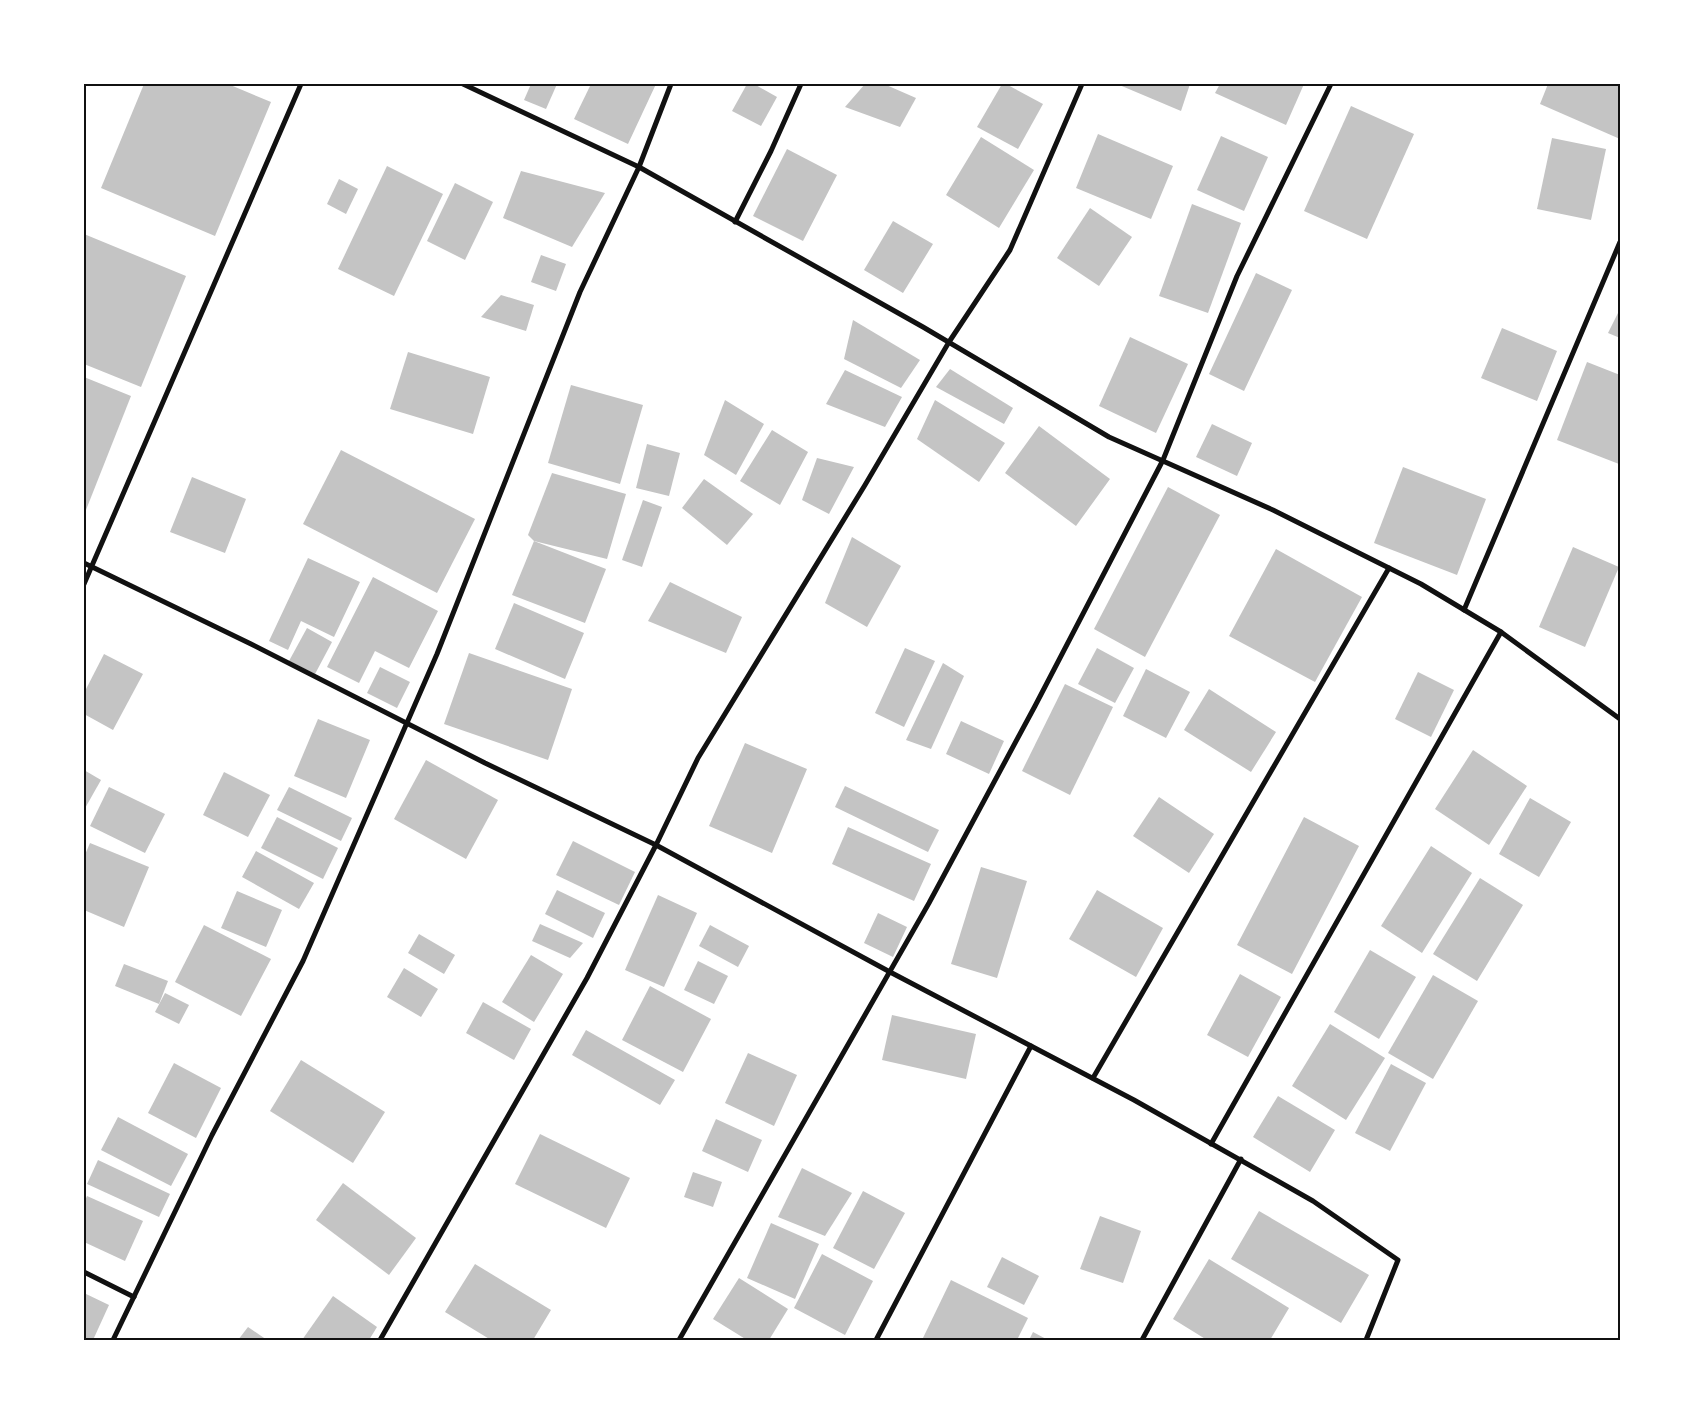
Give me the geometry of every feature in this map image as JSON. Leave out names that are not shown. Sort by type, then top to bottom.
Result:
[{"type":"street","points":[[84,584],[302,84]]},
{"type":"street","points":[[463,84],[639,167],[949,342],[1110,437],[1273,510],[1420,584],[1501,632],[1620,720]]},
{"type":"street","points":[[113,1340],[212,1135],[303,961],[437,654],[580,292],[639,167],[671,84]]},
{"type":"street","points":[[735,222],[771,151],[801,84]]},
{"type":"street","points":[[380,1340],[588,978],[698,758],[865,485],[949,342],[1010,250],[1082,84]]},
{"type":"street","points":[[679,1340],[929,903],[1035,706],[1163,460],[1237,276],[1331,84]]},
{"type":"street","points":[[1464,610],[1620,242]]},
{"type":"street","points":[[84,563],[656,845],[890,972],[1134,1100],[1313,1201],[1398,1260],[1366,1340]]},
{"type":"street","points":[[1093,1078],[1389,568]]},
{"type":"street","points":[[1211,1144],[1501,632]]},
{"type":"street","points":[[876,1340],[1031,1046]]},
{"type":"street","points":[[1142,1340],[1241,1160]]},
{"type":"street","points":[[84,1272],[134,1297]]},
{"type":"building","points":[[144,84],[228,84],[271,102],[215,236],[101,188]]},
{"type":"building","points":[[531,84],[557,84],[546,109],[524,100]]},
{"type":"building","points":[[591,84],[656,84],[628,144],[574,119]]},
{"type":"building","points":[[747,84],[754,84],[777,97],[761,126],[732,111]]},
{"type":"building","points":[[865,84],[884,84],[916,98],[900,127],[845,107]]},
{"type":"building","points":[[1002,84],[1006,84],[1043,104],[1018,149],[977,127]]},
{"type":"building","points":[[1117,84],[1190,84],[1181,111]]},
{"type":"building","points":[[1220,84],[1304,84],[1286,125],[1215,93]]},
{"type":"building","points":[[1548,84],[1620,84],[1620,139],[1540,104]]},
{"type":"building","points":[[1351,106],[1414,134],[1367,239],[1304,211]]},
{"type":"building","points":[[1098,134],[1173,166],[1151,219],[1076,188]]},
{"type":"building","points":[[1221,136],[1268,157],[1244,211],[1197,190]]},
{"type":"building","points":[[981,137],[1034,170],[999,228],[946,195]]},
{"type":"building","points":[[1552,138],[1606,149],[1591,220],[1537,209]]},
{"type":"building","points":[[787,149],[837,175],[803,241],[753,216]]},
{"type":"building","points":[[387,166],[443,194],[394,296],[338,269]]},
{"type":"building","points":[[521,171],[605,193],[572,247],[503,218]]},
{"type":"building","points":[[339,179],[358,189],[346,214],[327,204]]},
{"type":"building","points":[[455,183],[493,202],[465,260],[427,241]]},
{"type":"building","points":[[1192,204],[1241,223],[1208,313],[1159,296]]},
{"type":"building","points":[[1090,208],[1132,237],[1099,286],[1057,258]]},
{"type":"building","points":[[893,221],[933,244],[903,293],[864,270]]},
{"type":"building","points":[[84,234],[186,276],[141,387],[84,364]]},
{"type":"building","points":[[541,255],[566,264],[556,291],[531,282]]},
{"type":"building","points":[[1256,273],[1292,290],[1244,391],[1209,374]]},
{"type":"building","points":[[501,295],[534,305],[526,331],[481,317]]},
{"type":"building","points":[[1620,309],[1620,338],[1608,333]]},
{"type":"building","points":[[853,320],[920,360],[901,388],[844,359]]},
{"type":"building","points":[[1502,328],[1557,351],[1537,401],[1481,378]]},
{"type":"building","points":[[1130,337],[1188,364],[1156,433],[1099,406]]},
{"type":"building","points":[[408,352],[490,377],[473,434],[390,409]]},
{"type":"building","points":[[1587,362],[1620,375],[1619,464],[1557,440]]},
{"type":"building","points":[[950,369],[1013,408],[1004,424],[936,387]]},
{"type":"building","points":[[845,370],[902,397],[885,427],[826,404]]},
{"type":"building","points":[[84,377],[131,396],[84,515]]},
{"type":"building","points":[[571,385],[643,405],[620,484],[548,463]]},
{"type":"building","points":[[725,400],[764,424],[736,475],[704,455]]},
{"type":"building","points":[[935,400],[1005,443],[979,482],[917,439]]},
{"type":"building","points":[[1212,424],[1252,443],[1237,476],[1196,457]]},
{"type":"building","points":[[1039,426],[1110,479],[1076,526],[1005,473]]},
{"type":"building","points":[[772,430],[808,452],[780,505],[740,481]]},
{"type":"building","points":[[647,444],[680,453],[669,496],[636,488]]},
{"type":"building","points":[[341,450],[475,519],[437,593],[303,524]]},
{"type":"building","points":[[817,458],[854,467],[829,514],[802,500]]},
{"type":"building","points":[[1403,467],[1486,499],[1457,575],[1374,543]]},
{"type":"building","points":[[552,473],[626,494],[607,559],[534,541],[528,535]]},
{"type":"building","points":[[192,477],[246,499],[225,553],[170,532]]},
{"type":"building","points":[[704,479],[753,514],[727,545],[682,508]]},
{"type":"building","points":[[1168,487],[1220,515],[1145,657],[1094,629]]},
{"type":"building","points":[[643,500],[662,507],[642,567],[622,560]]},
{"type":"building","points":[[852,537],[901,566],[867,627],[825,603]]},
{"type":"building","points":[[534,541],[606,569],[585,623],[512,595]]},
{"type":"building","points":[[1573,547],[1619,567],[1585,647],[1539,627]]},
{"type":"building","points":[[1276,549],[1362,597],[1315,682],[1229,636]]},
{"type":"building","points":[[308,558],[360,582],[334,637],[301,621],[288,650],[269,641]]},
{"type":"building","points":[[373,577],[438,611],[409,668],[375,651],[359,683],[327,667]]},
{"type":"building","points":[[670,582],[742,617],[726,653],[648,621]]},
{"type":"building","points":[[514,603],[584,633],[565,679],[495,649]]},
{"type":"building","points":[[307,628],[332,642],[315,674],[289,661]]},
{"type":"building","points":[[905,648],[935,661],[904,727],[875,713]]},
{"type":"building","points":[[1097,648],[1134,668],[1115,703],[1078,684]]},
{"type":"building","points":[[469,653],[572,689],[548,760],[444,724]]},
{"type":"building","points":[[104,654],[143,674],[113,730],[84,714],[84,693]]},
{"type":"building","points":[[943,663],[964,676],[931,749],[906,740]]},
{"type":"building","points":[[380,667],[410,682],[397,708],[367,693]]},
{"type":"building","points":[[1146,669],[1190,692],[1166,738],[1123,716]]},
{"type":"building","points":[[1418,672],[1454,690],[1431,737],[1395,719]]},
{"type":"building","points":[[1065,684],[1113,707],[1070,795],[1022,771]]},
{"type":"building","points":[[1209,689],[1276,732],[1251,772],[1184,730]]},
{"type":"building","points":[[318,719],[370,740],[346,798],[294,776]]},
{"type":"building","points":[[961,721],[1004,741],[989,774],[946,754]]},
{"type":"building","points":[[745,743],[807,769],[772,853],[709,826]]},
{"type":"building","points":[[1473,750],[1527,786],[1489,845],[1435,809]]},
{"type":"building","points":[[426,760],[498,800],[466,859],[394,819]]},
{"type":"building","points":[[84,770],[101,780],[84,810]]},
{"type":"building","points":[[224,772],[270,795],[248,837],[203,815]]},
{"type":"building","points":[[845,786],[939,830],[928,852],[835,807]]},
{"type":"building","points":[[109,787],[165,814],[145,853],[90,826]]},
{"type":"building","points":[[289,787],[352,818],[341,841],[277,810]]},
{"type":"building","points":[[1159,797],[1214,834],[1189,873],[1133,836]]},
{"type":"building","points":[[1530,798],[1571,822],[1539,877],[1499,854]]},
{"type":"building","points":[[277,817],[338,848],[323,879],[261,848]]},
{"type":"building","points":[[1304,817],[1359,846],[1292,974],[1237,945]]},
{"type":"building","points":[[848,827],[931,864],[914,901],[832,864]]},
{"type":"building","points":[[573,841],[635,872],[619,905],[556,875]]},
{"type":"building","points":[[90,843],[149,867],[124,927],[84,910],[84,857]]},
{"type":"building","points":[[1431,846],[1472,873],[1422,953],[1381,926]]},
{"type":"building","points":[[256,851],[314,883],[299,909],[242,877]]},
{"type":"building","points":[[981,867],[1027,881],[997,978],[951,964]]},
{"type":"building","points":[[1480,878],[1523,905],[1477,981],[1433,954]]},
{"type":"building","points":[[557,890],[605,913],[593,938],[545,914]]},
{"type":"building","points":[[1097,890],[1163,928],[1136,977],[1069,939]]},
{"type":"building","points":[[237,891],[282,910],[266,947],[221,928]]},
{"type":"building","points":[[658,895],[697,913],[664,987],[625,970]]},
{"type":"building","points":[[878,913],[907,927],[893,957],[864,943]]},
{"type":"building","points":[[540,924],[583,943],[570,958],[532,941]]},
{"type":"building","points":[[204,925],[271,959],[241,1016],[175,982]]},
{"type":"building","points":[[710,925],[749,946],[738,967],[699,946]]},
{"type":"building","points":[[419,934],[455,955],[444,974],[408,953]]},
{"type":"building","points":[[1370,950],[1416,977],[1379,1039],[1334,1012]]},
{"type":"building","points":[[531,955],[563,974],[534,1022],[502,1002]]},
{"type":"building","points":[[698,961],[728,976],[714,1004],[684,990]]},
{"type":"building","points":[[124,964],[168,981],[159,1004],[115,986]]},
{"type":"building","points":[[404,968],[438,989],[421,1017],[387,997]]},
{"type":"building","points":[[1240,974],[1281,997],[1248,1057],[1207,1035]]},
{"type":"building","points":[[1433,975],[1478,1001],[1433,1079],[1388,1053]]},
{"type":"building","points":[[650,986],[711,1019],[683,1072],[622,1040]]},
{"type":"building","points":[[165,993],[189,1005],[179,1024],[155,1012]]},
{"type":"building","points":[[483,1002],[531,1029],[514,1060],[466,1033]]},
{"type":"building","points":[[892,1015],[976,1034],[966,1079],[882,1060]]},
{"type":"building","points":[[1330,1024],[1385,1058],[1346,1120],[1292,1086]]},
{"type":"building","points":[[586,1030],[675,1080],[660,1105],[572,1055]]},
{"type":"building","points":[[748,1053],[797,1075],[774,1126],[725,1103]]},
{"type":"building","points":[[301,1060],[385,1112],[353,1163],[270,1111]]},
{"type":"building","points":[[174,1063],[221,1088],[196,1138],[148,1113]]},
{"type":"building","points":[[1391,1064],[1426,1083],[1390,1151],[1355,1133]]},
{"type":"building","points":[[1278,1096],[1335,1130],[1310,1172],[1253,1137]]},
{"type":"building","points":[[118,1117],[188,1154],[171,1186],[101,1150]]},
{"type":"building","points":[[716,1119],[762,1140],[748,1172],[702,1151]]},
{"type":"building","points":[[540,1134],[630,1178],[606,1228],[515,1184]]},
{"type":"building","points":[[98,1160],[170,1194],[159,1217],[87,1184]]},
{"type":"building","points":[[802,1168],[852,1193],[825,1236],[778,1217]]},
{"type":"building","points":[[693,1172],[722,1182],[713,1207],[684,1197]]},
{"type":"building","points":[[343,1183],[416,1238],[389,1275],[316,1220]]},
{"type":"building","points":[[863,1191],[905,1213],[874,1269],[833,1248]]},
{"type":"building","points":[[87,1196],[143,1221],[125,1261],[84,1242],[84,1203]]},
{"type":"building","points":[[1259,1211],[1369,1275],[1341,1323],[1231,1259]]},
{"type":"building","points":[[1100,1216],[1141,1231],[1123,1283],[1080,1269]]},
{"type":"building","points":[[771,1223],[819,1244],[795,1299],[747,1278]]},
{"type":"building","points":[[822,1254],[873,1281],[845,1335],[794,1308]]},
{"type":"building","points":[[1002,1257],[1039,1276],[1024,1305],[987,1287]]},
{"type":"building","points":[[1209,1259],[1289,1308],[1270,1340],[1207,1340],[1173,1319]]},
{"type":"building","points":[[475,1264],[551,1310],[533,1340],[491,1340],[445,1312]]},
{"type":"building","points":[[739,1278],[788,1309],[769,1340],[747,1340],[713,1319]]},
{"type":"building","points":[[951,1280],[1028,1318],[1017,1340],[922,1340]]},
{"type":"building","points":[[84,1293],[109,1305],[93,1340],[84,1340]]},
{"type":"building","points":[[333,1296],[377,1327],[369,1340],[302,1340]]},
{"type":"building","points":[[248,1327],[267,1340],[238,1340]]},
{"type":"building","points":[[1033,1332],[1048,1340],[1029,1340]]}]
